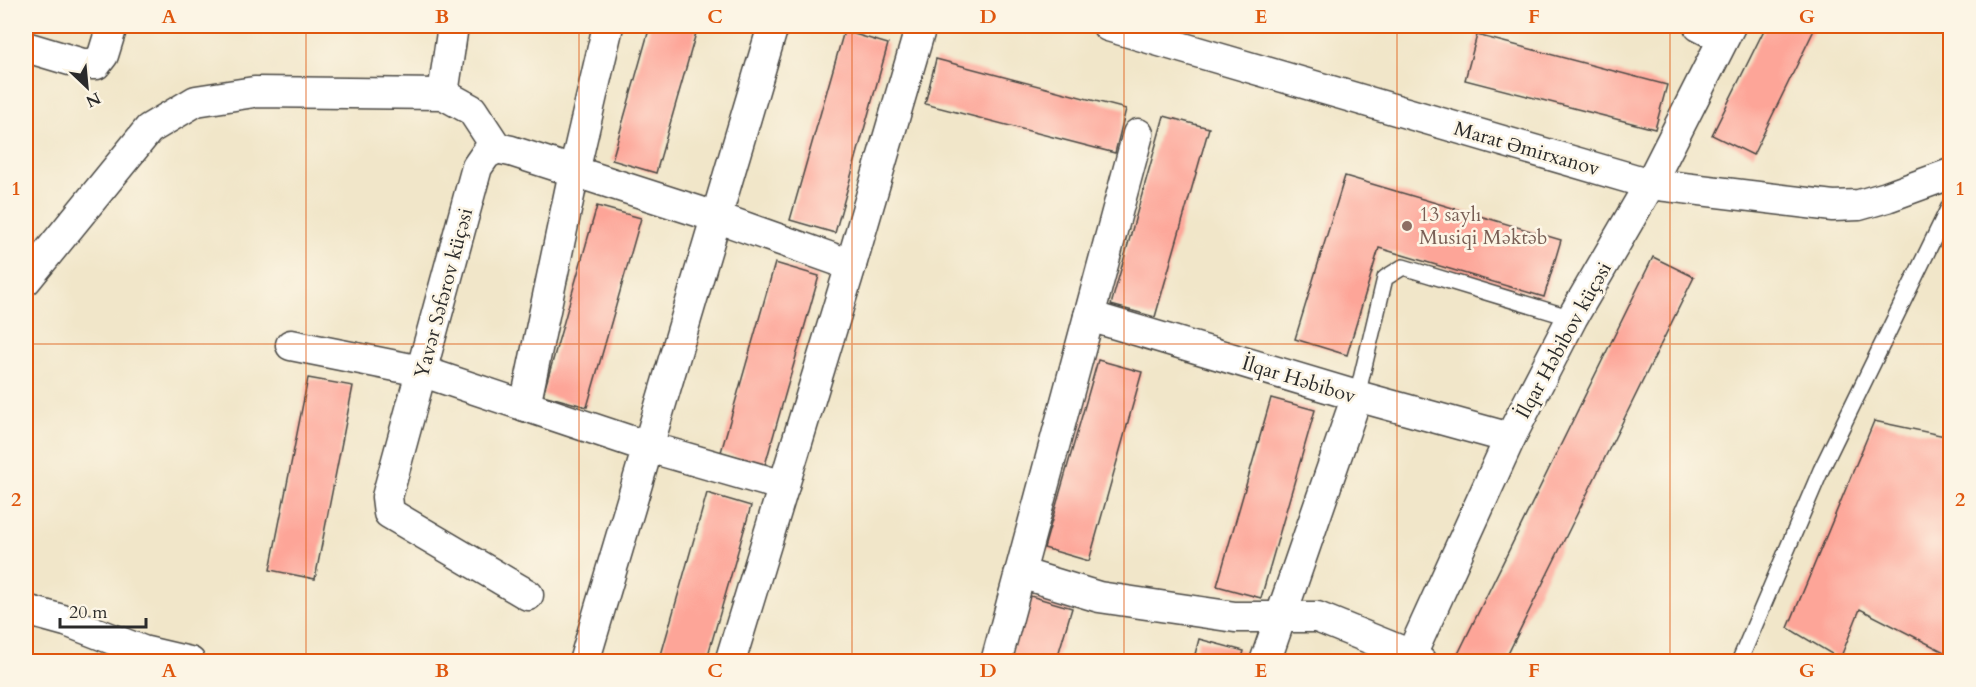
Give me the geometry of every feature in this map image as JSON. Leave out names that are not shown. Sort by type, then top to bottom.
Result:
[{"type":"street","points":[[26,47],[83,64],[96,64],[103,55],[112,26]]},
{"type":"street","points":[[443,94],[453,26]]},
{"type":"street","points":[[525,406],[574,172],[608,26]]},
{"type":"street","points":[[584,662],[772,26]]},
{"type":"street","points":[[730,662],[921,26]]},
{"type":"street","name":"Marat Əmirxanov","points":[[1108,26],[1183,36],[1650,184],[1833,206],[1859,205],[1950,174]]},
{"type":"street","name":"İlqar Həbibov küçəsi","points":[[1413,659],[1510,438],[1572,318],[1650,184],[1717,30]]},
{"type":"street","points":[[26,280],[149,129],[196,101],[254,92],[443,94],[472,111],[497,148],[716,217],[850,265]]},
{"type":"street","points":[[996,662],[1138,134]]},
{"type":"street","name":"Yavər Səfərov küçəsi","points":[[497,148],[486,154],[477,167],[387,498],[389,513],[528,595]]},
{"type":"street","name":"İlqar Həbibov","points":[[1089,316],[1357,396],[1510,438]]},
{"type":"street","points":[[291,345],[421,371],[648,447],[784,486]]},
{"type":"street","points":[[1265,662],[1357,396]]},
{"type":"street","points":[[1020,573],[1099,597],[1235,617],[1317,617],[1413,659]]},
{"type":"street","points":[[26,610],[66,621],[143,651],[190,662]]},
{"type":"lane","points":[[1739,662],[1821,470],[1950,205]]},
{"type":"lane","points":[[1357,396],[1385,278],[1403,267],[1572,318]]},
{"type":"building","points":[[650,26],[698,26],[656,173],[612,160]]},
{"type":"building","points":[[1766,26],[1816,26],[1753,155],[1712,135]]},
{"type":"building","points":[[844,31],[888,44],[835,233],[790,220]]},
{"type":"building","points":[[1477,35],[1667,85],[1655,129],[1465,80]]},
{"type":"building","points":[[936,59],[1126,109],[1115,153],[925,104]]},
{"type":"building","points":[[1164,116],[1209,128],[1155,317],[1111,305]]},
{"type":"building","points":[[1345,176],[1561,240],[1544,297],[1379,248],[1347,355],[1295,339]]},
{"type":"building","points":[[597,206],[641,218],[587,407],[543,395]]},
{"type":"building","points":[[1653,257],[1694,277],[1504,662],[1455,660]]},
{"type":"building","points":[[775,263],[819,276],[765,465],[721,452]]},
{"type":"building","points":[[1098,360],[1142,372],[1089,561],[1044,548]]},
{"type":"building","points":[[308,378],[353,386],[315,579],[270,570]]},
{"type":"building","points":[[1271,398],[1315,410],[1261,598],[1217,586]]},
{"type":"building","points":[[1874,421],[1950,437],[1950,655],[1860,609],[1840,659],[1788,628]]},
{"type":"building","points":[[707,493],[751,506],[706,662],[659,662]]},
{"type":"building","points":[[1027,595],[1072,608],[1056,662],[1009,662]]},
{"type":"building","points":[[1199,639],[1244,651],[1241,662],[1193,662]]},
{"type":"place","name":"13 saylı Musiqi Məktəb","points":[[1407,226]]}]
